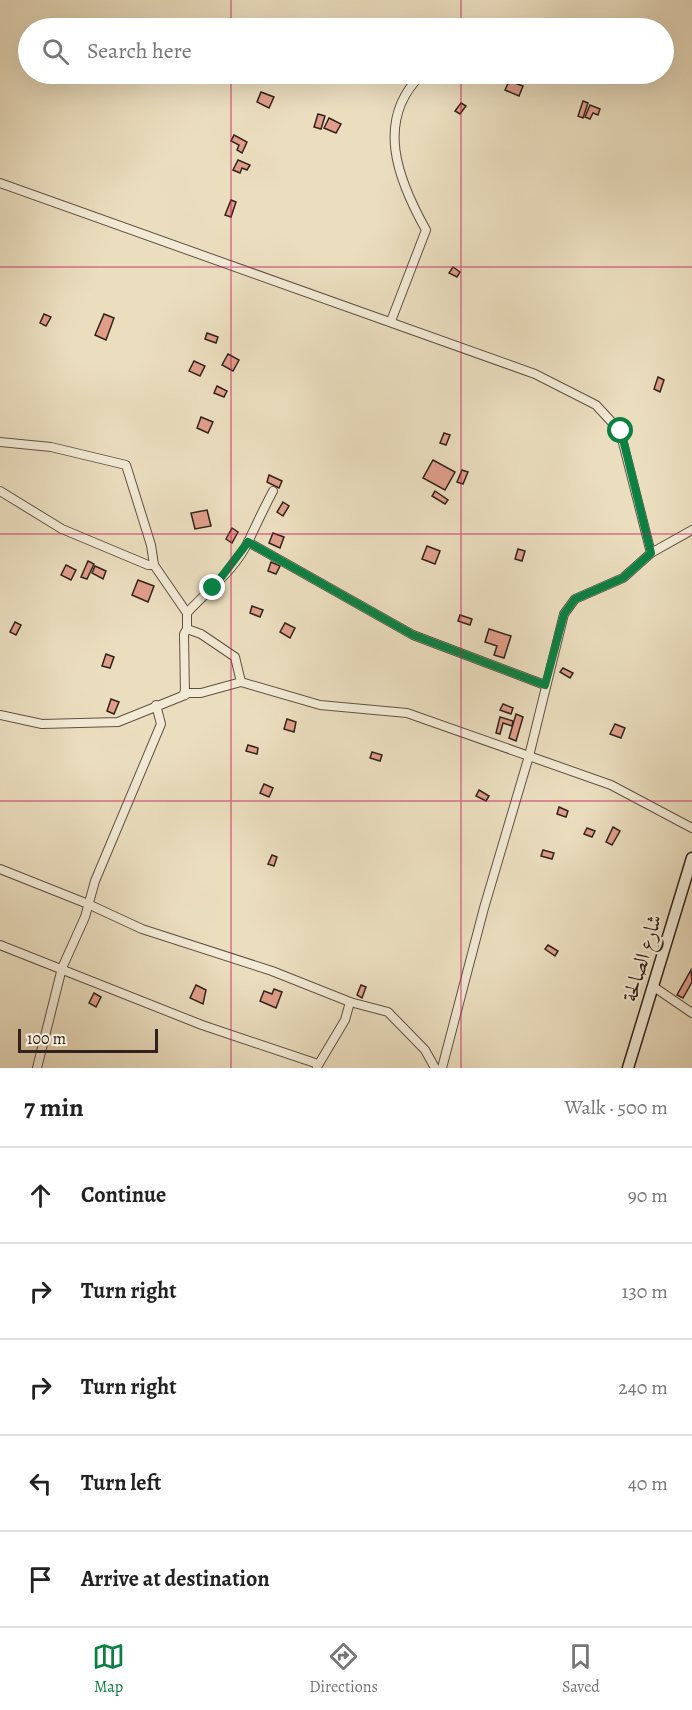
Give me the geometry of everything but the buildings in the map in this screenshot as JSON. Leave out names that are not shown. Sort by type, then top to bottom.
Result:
[{"type":"main road","name":"شارع الصالحة","points":[[628,1068],[692,858]]},
{"type":"street","points":[[391,321],[426,230],[406,195],[394,152],[395,125],[412,84]]},
{"type":"street","points":[[0,183],[536,374],[596,405],[621,431],[651,553]]},
{"type":"street","points":[[0,442],[51,447],[126,465],[151,545],[154,565],[187,613],[187,629],[184,634],[185,694]]},
{"type":"street","points":[[0,491],[62,529],[148,565],[154,565]]},
{"type":"street","points":[[187,613],[206,591],[213,588],[248,542],[251,530],[273,491]]},
{"type":"street","points":[[442,1068],[484,908],[529,756],[564,614],[575,599],[623,578],[651,553],[692,530]]},
{"type":"street","points":[[248,542],[413,635],[545,685]]},
{"type":"street","points":[[187,629],[201,633],[235,657],[242,682]]},
{"type":"street","points":[[0,715],[42,724],[118,722],[185,694],[201,693],[242,682],[320,705],[407,713],[611,785],[692,828]]},
{"type":"street","points":[[37,1068],[62,968],[85,917],[88,903],[161,724],[156,705]]},
{"type":"street","points":[[0,869],[88,903],[142,929],[272,971],[350,1002],[388,1012],[425,1050],[435,1068]]},
{"type":"street","points":[[0,945],[202,1025],[318,1066],[345,1020],[350,1002]]},
{"type":"street","points":[[654,987],[692,1013]]},
{"type":"route","points":[[213,588],[248,542],[413,635],[545,685],[564,625],[564,614],[575,599],[623,578],[651,553],[621,431]]}]
